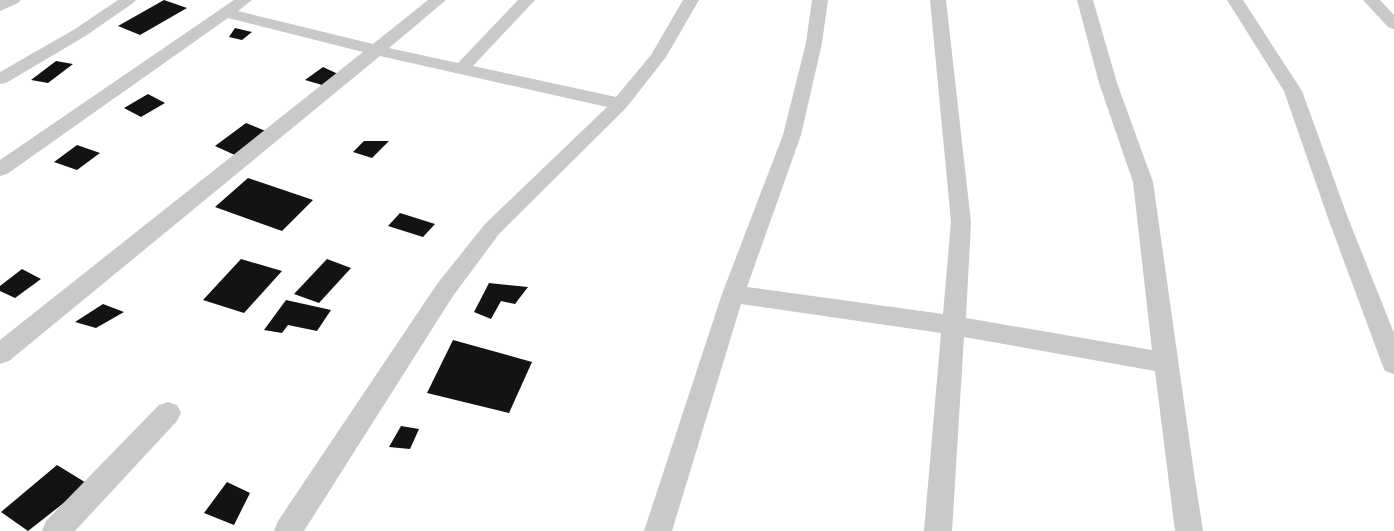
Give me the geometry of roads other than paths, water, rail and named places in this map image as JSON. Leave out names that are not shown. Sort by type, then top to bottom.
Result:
[{"type":"street","points":[[0,6],[13,0]]},
{"type":"street","points":[[0,79],[81,32],[128,0]]},
{"type":"street","points":[[0,169],[244,0]]},
{"type":"street","points":[[0,354],[438,0]]},
{"type":"street","points":[[462,68],[527,0]]},
{"type":"street","points":[[288,531],[445,290],[492,229],[620,104],[658,57],[691,0]]},
{"type":"street","points":[[658,531],[733,294],[792,135],[814,43],[820,0]]},
{"type":"street","points":[[938,0],[961,222],[938,531]]},
{"type":"street","points":[[1085,0],[1108,83],[1143,182],[1180,473],[1189,531]]},
{"type":"street","points":[[1235,0],[1293,91],[1338,218],[1394,364]]},
{"type":"street","points":[[1371,0],[1394,24]]},
{"type":"street","points":[[226,13],[377,50],[620,104]]},
{"type":"street","points":[[733,294],[953,325],[1166,363]]},
{"type":"street","points":[[56,531],[168,413]]}]
